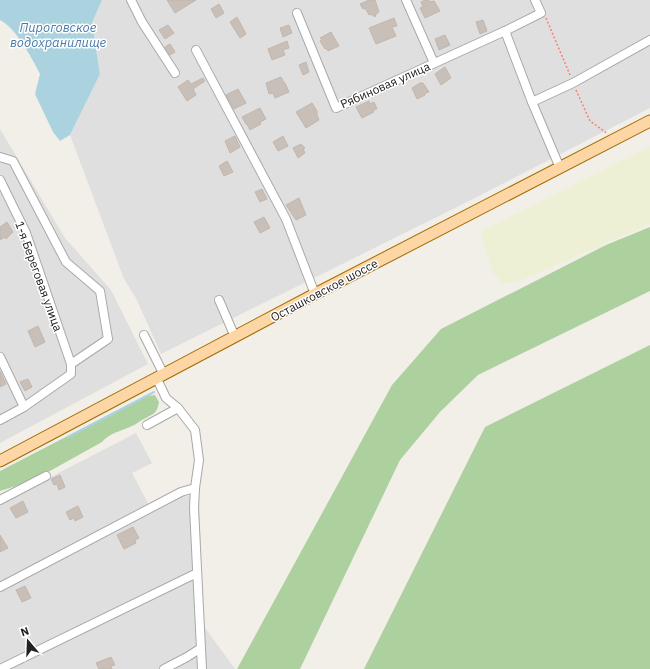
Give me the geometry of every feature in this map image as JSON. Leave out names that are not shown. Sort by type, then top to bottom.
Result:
[{"type":"main road","name":"Осташковское шоссе","points":[[0,460],[315,294],[650,122]]},
{"type":"street","points":[[131,0],[142,22],[175,73]]},
{"type":"street","points":[[406,0],[434,63]]},
{"type":"street","points":[[535,0],[541,13]]},
{"type":"street","name":"Рябиновая улица","points":[[297,13],[336,108],[541,13]]},
{"type":"street","points":[[505,31],[532,102],[560,168]]},
{"type":"street","points":[[532,102],[573,83],[650,40]]},
{"type":"street","points":[[196,50],[286,219],[315,294]]},
{"type":"street","points":[[0,157],[14,162],[66,262],[100,291],[108,339],[71,364]]},
{"type":"street","name":"1-я Береговая улица","points":[[0,180],[26,233],[71,364],[71,374],[24,407]]},
{"type":"street","points":[[219,300],[235,337]]},
{"type":"street","points":[[144,335],[160,377],[166,398],[178,408],[195,430],[199,460],[194,508],[202,669]]},
{"type":"street","points":[[0,357],[24,407],[0,420]]},
{"type":"street","points":[[147,425],[178,408]]},
{"type":"street","points":[[0,500],[46,476]]},
{"type":"street","points":[[0,587],[181,492],[195,488]]},
{"type":"street","points":[[0,669],[197,573]]},
{"type":"street","points":[[164,669],[201,648]]},
{"type":"path","points":[[541,13],[546,18],[590,120],[604,131]]},
{"type":"shaded area","points":[[102,0],[650,0],[650,108],[471,200],[161,354],[136,298],[124,279],[70,135],[100,74],[92,23]]},
{"type":"shaded area","points":[[0,129],[65,238],[111,290],[148,364],[0,443]]},
{"type":"shaded area","points":[[136,433],[152,463],[132,473],[152,511],[178,497],[199,495],[203,625],[235,669],[0,669],[0,503]]},
{"type":"green space","points":[[650,146],[650,224],[520,281],[503,284],[493,273],[481,237],[484,230]]},
{"type":"green space","points":[[650,227],[650,291],[478,375],[440,412],[400,460],[300,669],[237,669],[392,385],[441,329],[606,245]]},
{"type":"green space","points":[[650,345],[650,669],[364,669],[485,427]]},
{"type":"green space","points":[[155,395],[159,402],[156,411],[152,415],[134,425],[112,434],[102,442],[32,481],[0,491],[0,471],[145,396]]},
{"type":"water","name":"Пироговское водохранилище","points":[[0,0],[102,0],[92,23],[100,74],[70,135],[60,141],[53,132],[35,94],[40,74],[18,36],[0,20]]},
{"type":"building","points":[[167,0],[196,0],[175,13]]},
{"type":"building","points":[[369,0],[375,0],[379,12],[375,17],[371,14],[369,15],[365,8],[363,9],[360,4]]},
{"type":"building","points":[[429,0],[430,2],[434,1],[440,11],[425,18],[420,8],[423,7],[421,2]]},
{"type":"building","points":[[219,4],[224,13],[216,18],[211,9]]},
{"type":"building","points":[[237,17],[246,34],[240,38],[230,22]]},
{"type":"building","points":[[394,18],[397,26],[392,27],[396,36],[376,44],[369,28]]},
{"type":"building","points":[[483,20],[487,31],[480,34],[476,22]]},
{"type":"building","points":[[168,25],[174,33],[165,39],[159,30]]},
{"type":"building","points":[[289,25],[292,33],[283,37],[280,28]]},
{"type":"building","points":[[331,32],[339,46],[328,51],[320,41],[322,40],[320,38]]},
{"type":"building","points":[[445,35],[450,45],[439,50],[435,39]]},
{"type":"building","points":[[287,41],[289,48],[283,50],[285,55],[272,60],[268,49]]},
{"type":"building","points":[[170,44],[175,52],[170,55],[165,47]]},
{"type":"building","points":[[306,62],[309,72],[303,75],[299,65]]},
{"type":"building","points":[[445,67],[451,78],[441,85],[435,74]]},
{"type":"building","points":[[281,77],[289,92],[275,98],[273,93],[269,94],[266,83]]},
{"type":"building","points":[[203,78],[205,81],[193,89],[196,95],[187,101],[178,87],[188,80],[191,84]]},
{"type":"building","points":[[420,83],[423,83],[429,92],[417,99],[412,88]]},
{"type":"building","points":[[238,89],[246,103],[234,109],[226,95]]},
{"type":"building","points":[[369,101],[370,104],[374,102],[377,109],[373,110],[374,112],[362,118],[356,107]]},
{"type":"building","points":[[312,103],[317,111],[319,120],[306,128],[296,112]]},
{"type":"building","points":[[260,108],[266,119],[260,122],[261,124],[250,130],[242,117]]},
{"type":"building","points":[[235,136],[240,147],[230,153],[225,141]]},
{"type":"building","points":[[283,136],[288,146],[278,151],[273,142]]},
{"type":"building","points":[[301,144],[305,148],[303,149],[305,153],[298,158],[293,148]]},
{"type":"building","points":[[227,161],[233,172],[224,176],[219,166]]},
{"type":"building","points":[[262,189],[267,199],[260,202],[255,192]]},
{"type":"building","points":[[299,198],[306,215],[296,220],[286,205]]},
{"type":"building","points":[[264,217],[270,228],[260,233],[254,222]]},
{"type":"building","points":[[7,222],[13,232],[6,239],[5,237],[0,240],[0,227]]},
{"type":"building","points":[[38,326],[45,342],[35,347],[28,331]]},
{"type":"building","points":[[0,371],[6,384],[0,387]]},
{"type":"building","points":[[28,379],[32,387],[25,391],[20,382]]},
{"type":"building","points":[[60,475],[65,487],[59,490],[57,484],[54,485],[51,479]]},
{"type":"building","points":[[23,501],[28,512],[16,518],[10,508]]},
{"type":"building","points":[[78,506],[83,517],[75,521],[74,518],[70,520],[66,512]]},
{"type":"building","points":[[133,527],[139,538],[135,540],[136,543],[124,549],[117,535]]},
{"type":"building","points":[[0,535],[8,548],[0,552]]},
{"type":"building","points":[[25,586],[31,598],[22,602],[16,590]]},
{"type":"building","points":[[111,657],[115,665],[111,666],[112,669],[99,669],[96,663]]},
{"type":"waterway","points":[[68,437],[154,392]]}]
